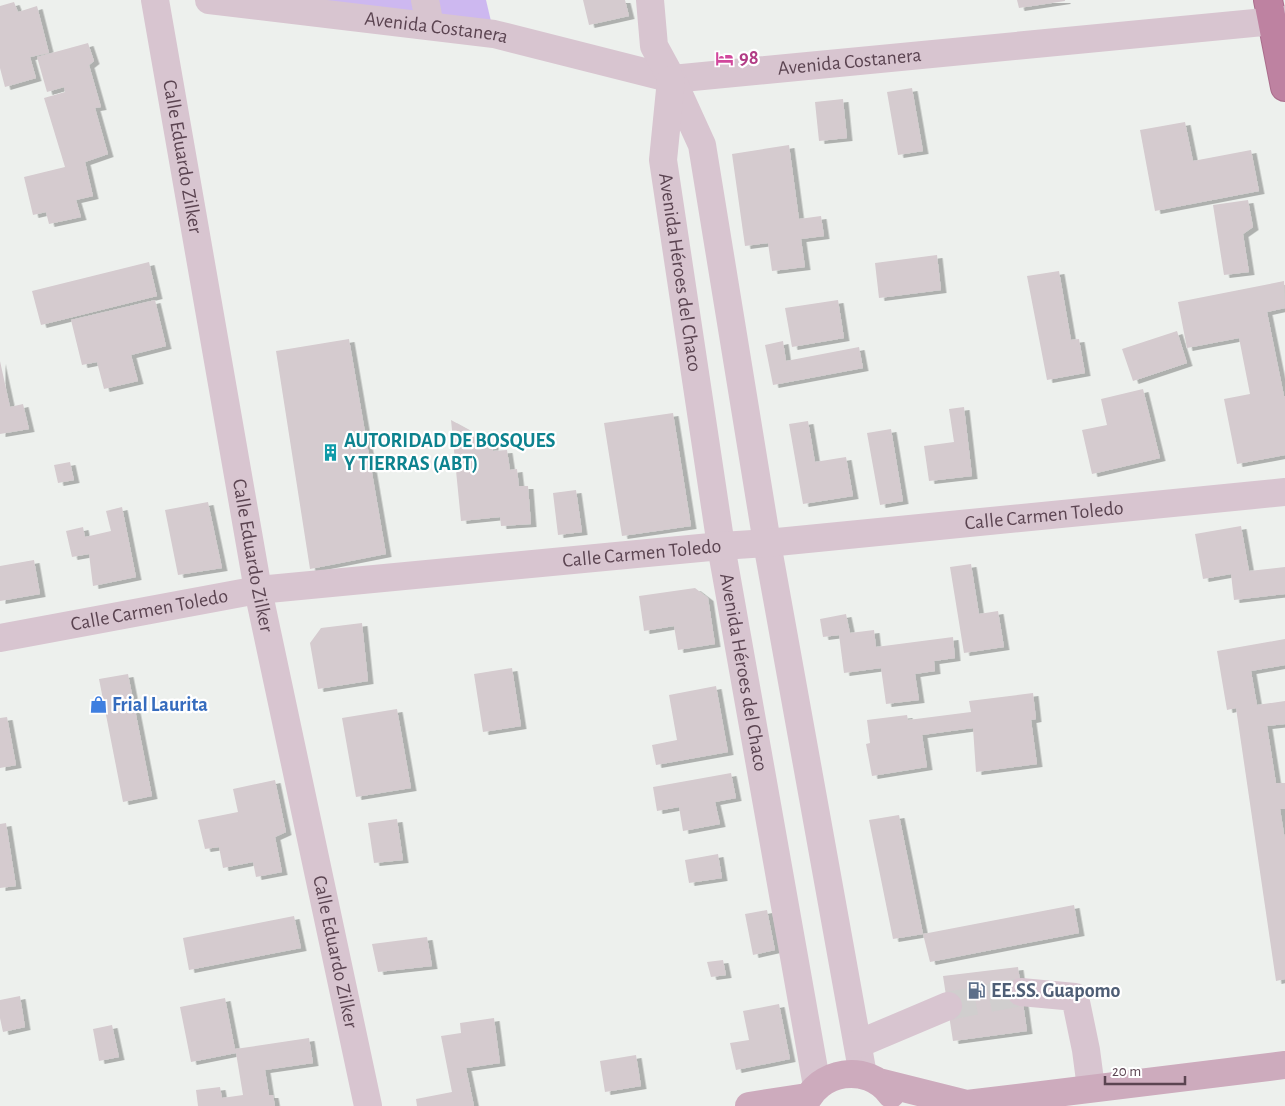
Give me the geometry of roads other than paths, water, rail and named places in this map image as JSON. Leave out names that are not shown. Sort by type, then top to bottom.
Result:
[{"type":"highway","points":[[1275,14],[1285,87]]},
{"type":"main road","points":[[749,1106],[809,1096],[831,1077],[847,1073],[966,1105],[1285,1065]]},
{"type":"main road","points":[[871,1078],[889,1091],[897,1106]]},
{"type":"street","name":"Calle Eduardo Zilker","points":[[155,0],[258,590],[368,1106]]},
{"type":"street","name":"Avenida Costanera","points":[[209,0],[494,34],[672,79],[1275,14]]},
{"type":"street","points":[[425,0],[430,26]]},
{"type":"street","name":"Avenida Héroes del Chaco","points":[[650,0],[654,46],[672,79],[702,145],[767,543],[858,1044],[871,1078]]},
{"type":"street","name":"Avenida Héroes del Chaco","points":[[672,79],[663,160],[721,546],[809,1096]]},
{"type":"street","name":"Calle Carmen Toledo","points":[[0,638],[258,590],[767,543],[1285,492]]},
{"type":"street","points":[[1021,992],[1075,997],[1086,1050],[1091,1088]]},
{"type":"street","points":[[858,1044],[948,1006]]},
{"type":"tunnel","points":[[948,1006],[1021,992]]},
{"type":"place","name":"98","points":[[725,58]]},
{"type":"place","name":"AUTORIDAD DE BOSQUES Y TIERRAS (ABT)","points":[[330,452]]},
{"type":"place","name":"Frial Laurita","points":[[98,705]]},
{"type":"place","name":"EE.SS. Guapomo","points":[[977,991]]}]
